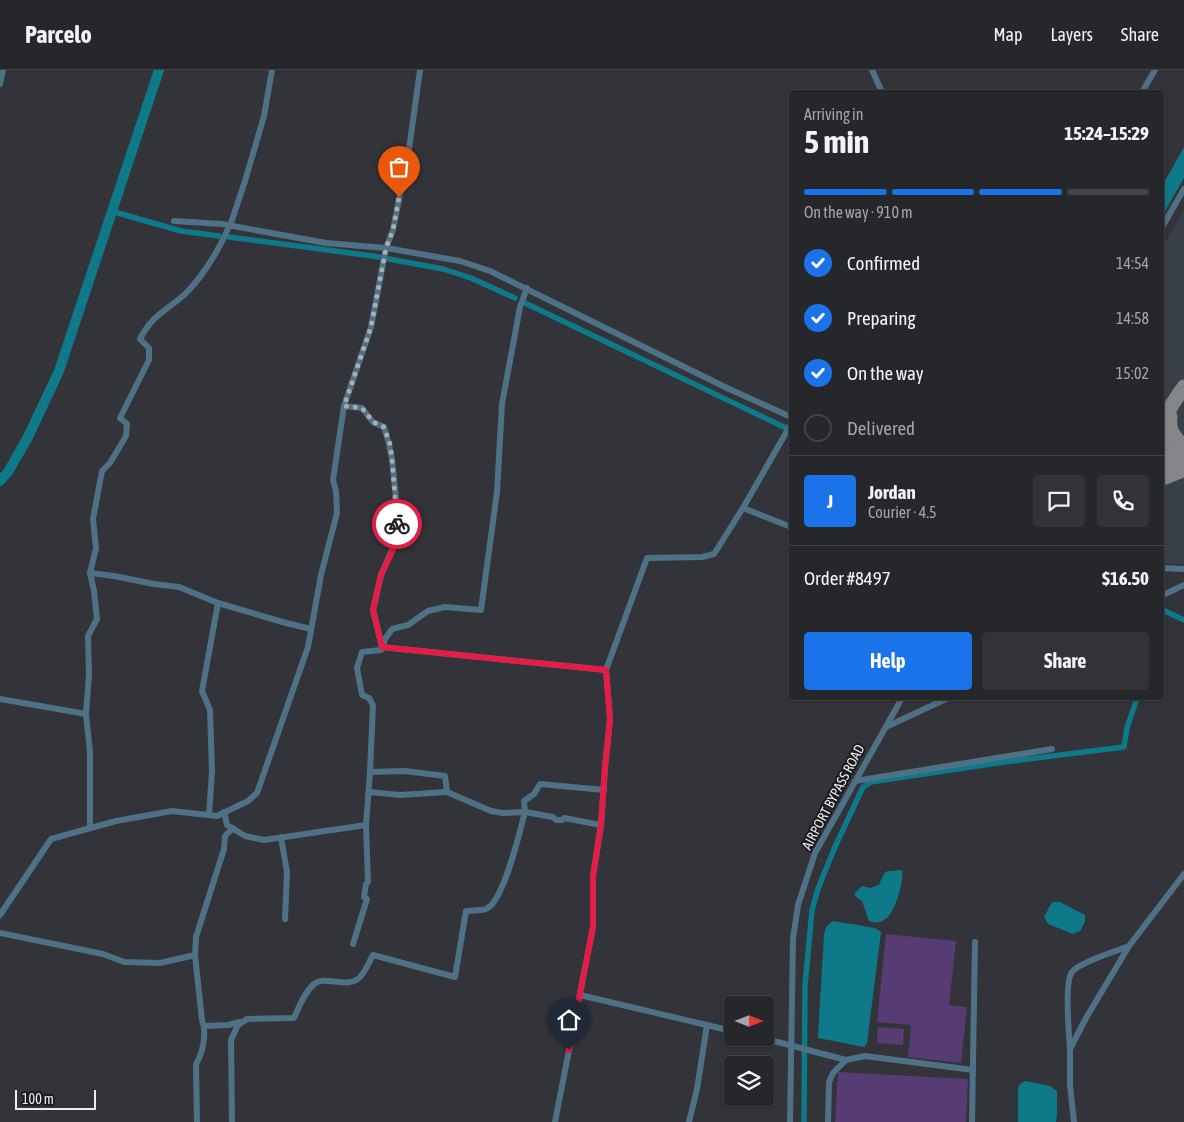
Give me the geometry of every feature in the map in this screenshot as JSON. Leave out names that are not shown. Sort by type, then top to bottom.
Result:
[{"type":"street","points":[[0,84],[3,70]]},
{"type":"street","points":[[90,828],[90,752],[86,714],[89,674],[88,636],[97,619],[90,573],[96,548],[93,520],[102,471],[110,464],[126,436],[127,424],[120,418],[149,360],[149,348],[140,339],[148,323],[179,300],[191,287],[220,245],[229,226],[245,181],[264,116],[272,70]]},
{"type":"street","points":[[0,915],[50,839],[116,821],[172,811],[217,816],[248,801],[257,793],[308,647],[321,575],[336,513],[336,491],[333,480],[344,406],[371,327],[386,248],[393,230],[409,149],[420,70]]},
{"type":"street","points":[[872,70],[881,90]]},
{"type":"street","points":[[1143,90],[1155,70]]},
{"type":"street","points":[[1164,225],[1184,189]]},
{"type":"street","points":[[174,221],[229,226],[326,244],[386,248],[460,261],[490,271],[527,288],[727,388],[789,416]]},
{"type":"street","points":[[353,944],[367,899],[364,897],[368,882],[366,825],[373,706],[369,698],[362,695],[357,668],[362,652],[381,650],[392,628],[408,625],[428,611],[445,607],[481,610],[497,492],[502,404],[520,307],[527,288]]},
{"type":"street","points":[[344,406],[362,408],[373,422],[384,427],[390,444],[398,518],[396,543],[381,575],[373,610],[382,647]]},
{"type":"street","points":[[555,1122],[593,927],[593,876],[601,825],[610,720],[606,670],[647,558],[697,558],[714,554],[789,428]]},
{"type":"street","points":[[743,508],[789,526]]},
{"type":"street","points":[[1164,568],[1184,568]]},
{"type":"street","points":[[90,573],[179,587],[218,603],[311,629]]},
{"type":"street","points":[[1164,595],[1184,585]]},
{"type":"street","points":[[209,815],[212,770],[210,710],[202,691],[218,603]]},
{"type":"street","points":[[382,647],[606,670]]},
{"type":"street","points":[[0,699],[86,714]]},
{"type":"street","name":"AIRPORT BYPASS ROAD","points":[[790,1122],[793,939],[798,905],[815,853],[901,700]]},
{"type":"street","points":[[884,728],[944,700]]},
{"type":"street","points":[[855,781],[1052,749]]},
{"type":"street","points":[[370,772],[405,771],[445,776],[447,792]]},
{"type":"street","points":[[204,1026],[228,1026],[246,1019],[294,1018],[305,995],[315,983],[323,980],[350,982],[360,978],[373,955],[455,978],[466,911],[487,909],[493,903],[505,880],[525,812],[524,801],[534,794],[540,784],[604,790]]},
{"type":"street","points":[[369,792],[400,795],[447,792],[491,811],[503,813],[525,812],[553,817],[556,820],[564,818],[601,825]]},
{"type":"street","points":[[224,812],[227,825],[245,836],[264,840],[366,825]]},
{"type":"street","points":[[197,1122],[196,1064],[201,1057],[204,1026],[195,955],[196,937],[224,849],[225,836],[233,828]]},
{"type":"street","points":[[282,837],[287,872],[285,919]]},
{"type":"street","points":[[1070,1050],[1086,1018],[1129,946],[1184,874]]},
{"type":"street","points":[[0,933],[103,954],[124,962],[160,964],[195,955]]},
{"type":"street","points":[[972,1122],[975,942]]},
{"type":"street","points":[[1074,1122],[1070,1086],[1067,1008],[1069,979],[1072,972],[1084,964],[1129,946]]},
{"type":"street","points":[[580,995],[724,1029]]},
{"type":"street","points":[[232,1122],[231,1040],[238,1025],[244,1021]]},
{"type":"street","points":[[690,1122],[707,1025]]},
{"type":"street","points":[[774,1040],[846,1060],[865,1056],[973,1070]]},
{"type":"street","points":[[828,1122],[829,1082],[833,1073],[846,1060]]},
{"type":"shaded area","points":[[1184,210],[1184,564],[1164,563],[1164,245]]},
{"type":"shaded area","points":[[886,934],[956,941],[949,1005],[967,1007],[961,1063],[908,1057],[911,1025],[877,1022]]},
{"type":"shaded area","points":[[878,1027],[904,1029],[903,1045],[877,1043]]},
{"type":"shaded area","points":[[838,1072],[968,1079],[966,1122],[835,1122]]},
{"type":"water","points":[[1184,147],[1184,178],[1164,213],[1164,183]]},
{"type":"water","points":[[902,870],[899,894],[891,913],[882,921],[869,921],[862,901],[855,896],[855,893],[862,886],[870,888],[879,885],[883,876],[888,871]]},
{"type":"water","points":[[1052,902],[1060,902],[1085,915],[1085,922],[1080,931],[1073,934],[1048,924],[1044,917]]},
{"type":"water","points":[[833,921],[875,928],[881,932],[867,1043],[864,1047],[818,1038],[824,935],[826,927]]},
{"type":"water","points":[[1025,1081],[1050,1086],[1057,1091],[1056,1122],[1018,1122],[1018,1088]]},
{"type":"waterway","points":[[0,481],[8,472],[28,437],[59,371],[159,70]]},
{"type":"waterway","points":[[111,211],[181,231],[219,236]]},
{"type":"waterway","points":[[229,237],[380,257]]},
{"type":"waterway","points":[[389,259],[443,269],[471,278],[515,298]]},
{"type":"waterway","points":[[525,303],[786,428]]},
{"type":"waterway","points":[[1164,610],[1184,620]]},
{"type":"waterway","points":[[804,1122],[805,986],[812,910],[834,849],[863,787],[871,782],[1004,762],[1124,747],[1127,728],[1136,700]]},
{"type":"taxiway","points":[[1164,423],[1171,407],[1184,387]]},
{"type":"taxiway","points":[[1170,417],[1172,433],[1184,446]]},
{"type":"taxiway","points":[[1164,440],[1169,464]]},
{"type":"runway","points":[[1164,466],[1184,458]]},
{"type":"way so far","points":[[397,524],[398,518],[390,444],[384,427],[373,422],[362,408],[344,406],[371,327],[386,248],[393,230],[399,197]]},
{"type":"route","points":[[397,524],[396,543],[381,575],[373,610],[382,647],[606,670],[610,720],[601,825],[593,876],[593,927],[569,1050]]}]
